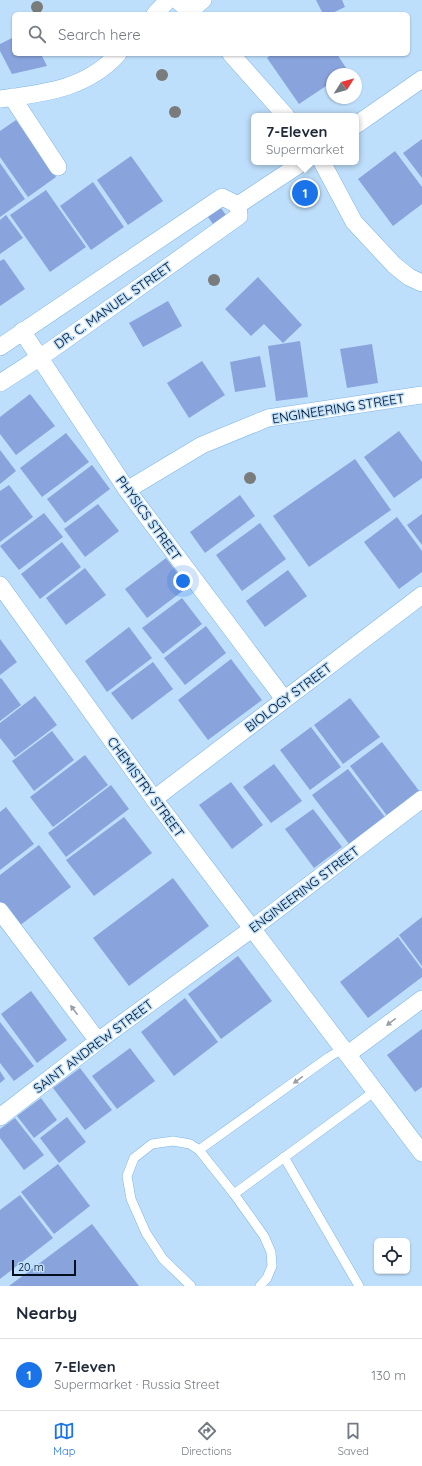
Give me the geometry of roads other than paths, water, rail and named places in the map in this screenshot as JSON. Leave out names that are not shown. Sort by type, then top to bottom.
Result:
[{"type":"street","points":[[157,12],[168,0]]},
{"type":"street","points":[[177,0],[192,12],[203,0]]},
{"type":"street","points":[[58,167],[6,98],[75,85],[92,76],[111,62],[116,56]]},
{"type":"street","points":[[233,56],[283,113]]},
{"type":"street","points":[[359,123],[422,79]]},
{"type":"street","points":[[0,347],[222,197],[238,205],[298,165]]},
{"type":"street","points":[[324,165],[354,222],[394,265],[409,277],[422,283]]},
{"type":"street","name":"DR. C. MANUEL STREET","points":[[0,383],[51,350],[239,216],[238,205]]},
{"type":"street","name":"PHYSICS STREET","points":[[22,331],[127,490],[284,699]]},
{"type":"street","name":"ENGINEERING STREET","points":[[127,490],[202,445],[268,418],[422,395]]},
{"type":"street","name":"CHEMISTRY STREET","points":[[0,584],[154,799],[296,986],[340,1053],[376,1091],[422,1153]]},
{"type":"street","name":"BIOLOGY STREET","points":[[154,799],[422,595]]},
{"type":"street","name":"ENGINEERING STREET","points":[[186,977],[422,799]]},
{"type":"street","points":[[0,911],[98,1041]]},
{"type":"street","name":"SAINT ANDREW STREET","points":[[0,1117],[98,1041],[186,977]]},
{"type":"street","points":[[340,1053],[422,999]]},
{"type":"lane","points":[[199,1150],[340,1053]]},
{"type":"lane","points":[[234,1194],[376,1091]]},
{"type":"lane","points":[[191,1286],[163,1259],[146,1233],[131,1199],[127,1176],[134,1158],[152,1144],[173,1141],[190,1144],[199,1150],[234,1194],[264,1236],[271,1252],[272,1266],[267,1278],[260,1286]]},
{"type":"lane","points":[[284,1157],[359,1286]]},
{"type":"place","name":"7-Eleven","points":[[305,193]]}]
